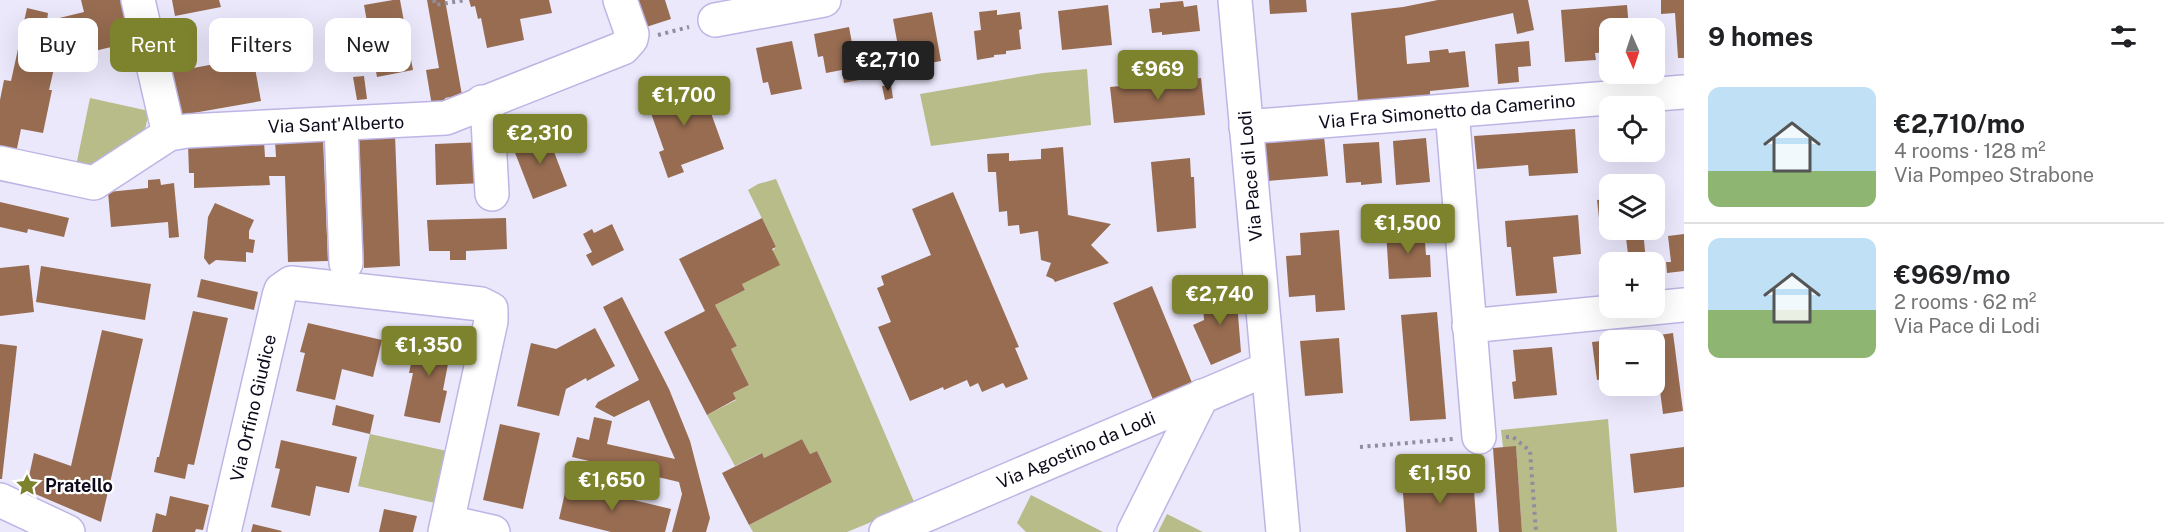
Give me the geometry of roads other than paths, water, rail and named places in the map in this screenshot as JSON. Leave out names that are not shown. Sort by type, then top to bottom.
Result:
[{"type":"street","points":[[138,0],[170,134]]},
{"type":"street","name":"Via Sant'Alberto","points":[[0,163],[94,183],[170,134],[187,131],[446,118],[623,48],[631,39],[632,33],[620,0]]},
{"type":"street","points":[[715,20],[824,0]]},
{"type":"street","name":"Via Pace di Lodi","points":[[1235,0],[1283,532]]},
{"type":"street","name":"Via Fra Simonetto da Camerino","points":[[1246,127],[1684,92]]},
{"type":"street","points":[[482,102],[488,120],[492,194]]},
{"type":"street","points":[[1452,111],[1479,437]]},
{"type":"street","points":[[341,124],[346,263]]},
{"type":"street","name":"Via Orfino Giudice","points":[[224,532],[279,296],[281,290],[286,286],[298,283],[481,303],[491,309],[491,321],[447,527]]},
{"type":"street","points":[[1469,326],[1684,305]]},
{"type":"street","name":"Via Agostino da Lodi","points":[[886,532],[1267,369]]},
{"type":"street","points":[[1134,532],[1202,396]]},
{"type":"street","points":[[0,500],[68,532]]},
{"type":"street","points":[[447,527],[493,532]]},
{"type":"place","name":"Pratello","points":[[27,485]]}]
